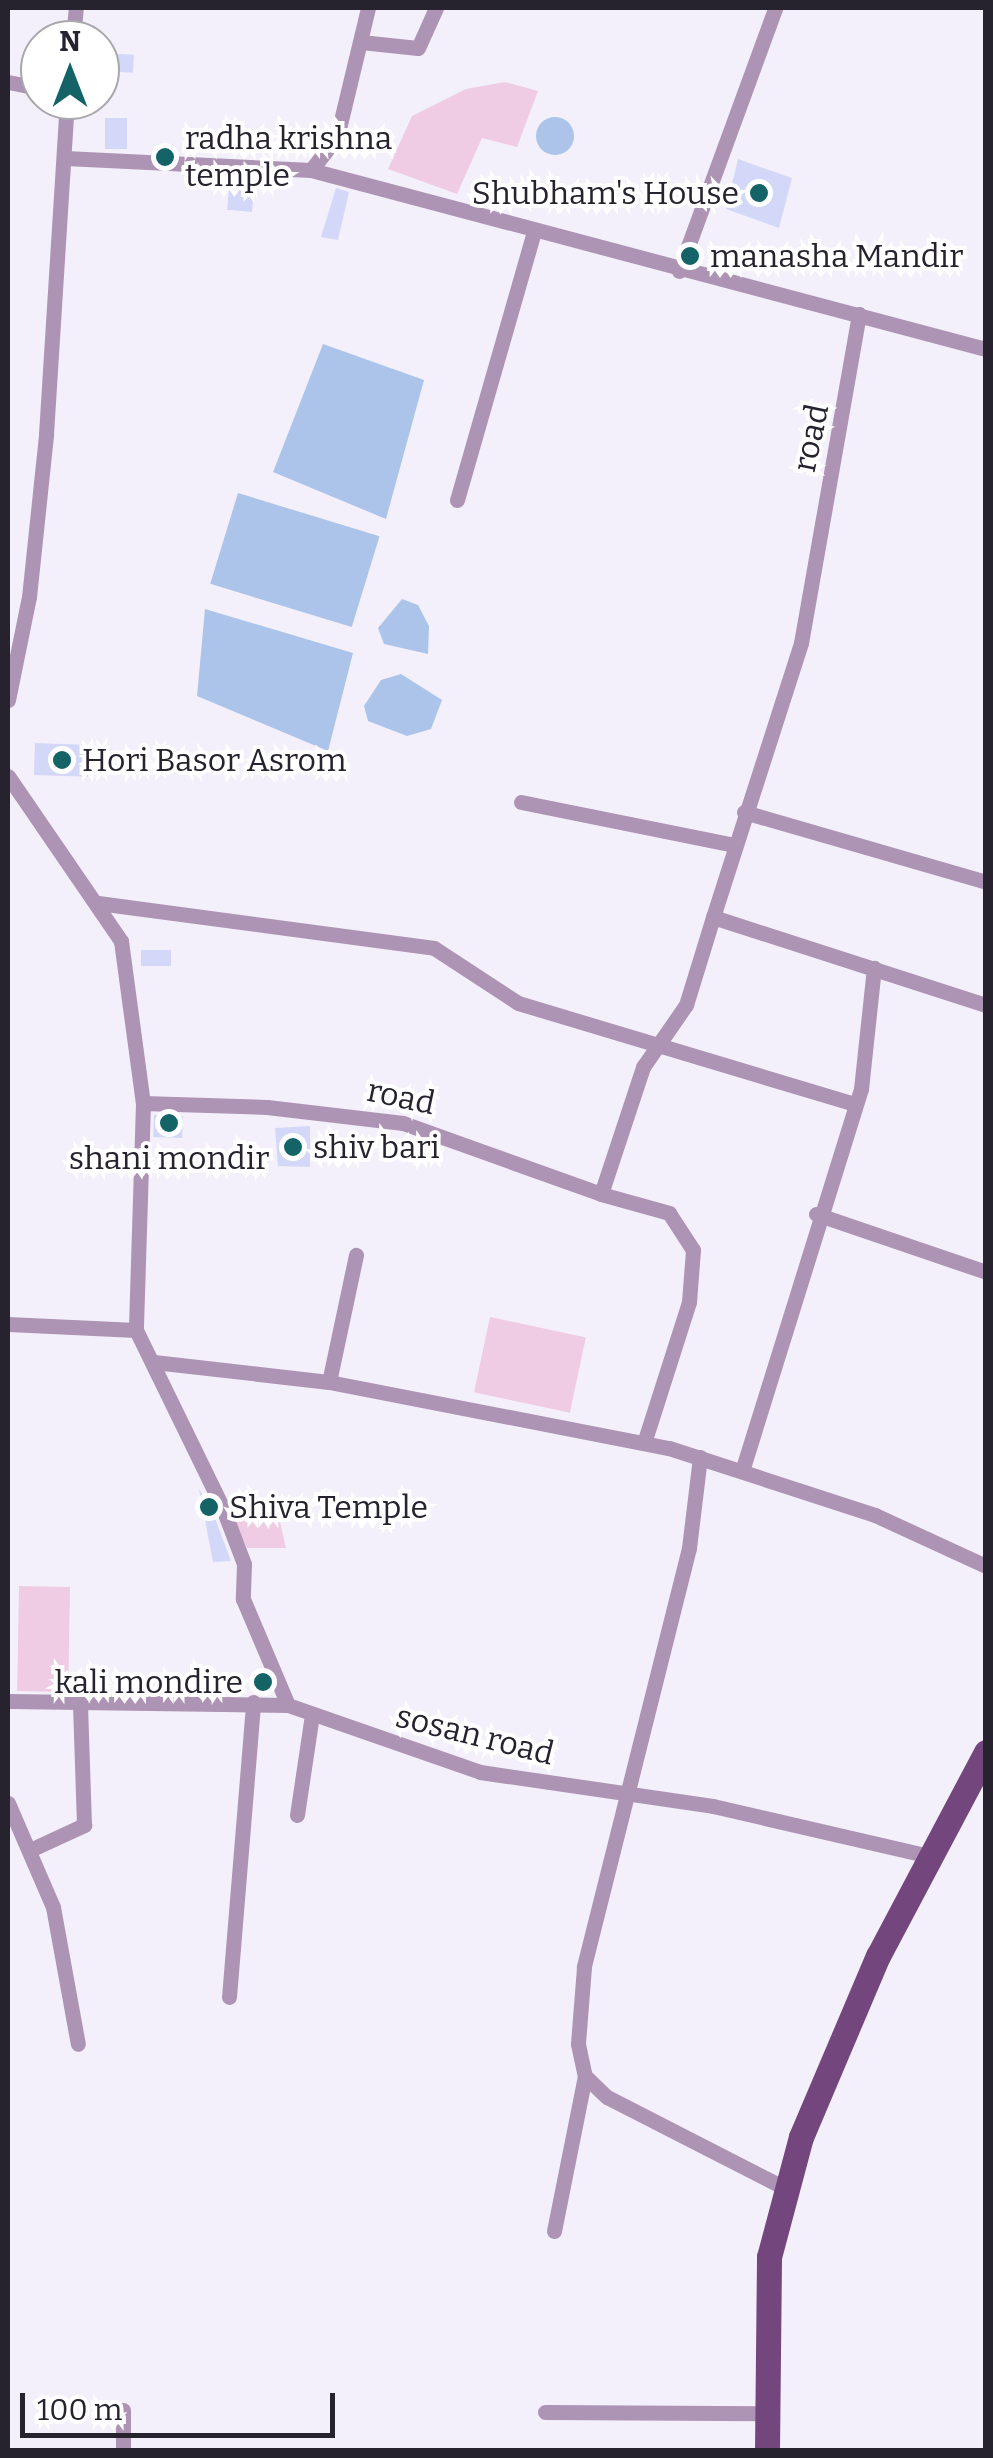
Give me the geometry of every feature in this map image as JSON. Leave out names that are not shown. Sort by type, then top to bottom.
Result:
[{"type":"main road","points":[[767,2450],[763,2314],[787,2189],[826,2066],[929,1856],[978,1786],[986,1752]]},
{"type":"street","points":[[311,170],[337,136],[368,8]]},
{"type":"street","points":[[362,42],[418,48],[436,8]]},
{"type":"street","points":[[679,272],[776,8]]},
{"type":"street","points":[[8,700],[29,597],[66,120]]},
{"type":"street","points":[[65,158],[311,170],[679,272],[859,314],[986,350]]},
{"type":"street","points":[[457,500],[534,231]]},
{"type":"street","name":"road","points":[[143,1103],[387,1120],[600,1194],[654,1048],[686,1005],[810,605],[859,314]]},
{"type":"street","points":[[8,776],[98,903],[120,941],[143,1103],[141,1336],[228,1520],[244,1564],[243,1599],[288,1705]]},
{"type":"street","points":[[521,802],[734,846]]},
{"type":"street","points":[[744,812],[986,882]]},
{"type":"street","points":[[98,903],[414,942],[434,948],[500,995],[654,1048],[855,1104]]},
{"type":"street","points":[[713,917],[986,1005]]},
{"type":"street","points":[[742,1471],[816,1214],[855,1104],[874,968]]},
{"type":"street","points":[[600,1194],[668,1213],[693,1250],[689,1302],[644,1443]]},
{"type":"street","points":[[816,1214],[986,1272]]},
{"type":"street","points":[[330,1382],[356,1255]]},
{"type":"street","points":[[8,1324],[141,1336]]},
{"type":"street","points":[[154,1362],[330,1382],[644,1443],[700,1457],[875,1515],[986,1566]]},
{"type":"street","points":[[554,2231],[586,2076],[578,2044],[584,1967],[632,1792],[689,1548],[700,1457]]},
{"type":"street","name":"sosan road","points":[[8,1701],[288,1705],[480,1772],[632,1792],[929,1856]]},
{"type":"street","points":[[229,1997],[253,1702]]},
{"type":"street","points":[[30,1850],[84,1825],[80,1704]]},
{"type":"street","points":[[297,1815],[312,1716]]},
{"type":"street","points":[[8,1803],[30,1850],[65,1956],[78,2044]]},
{"type":"street","points":[[586,2076],[622,2107],[787,2189]]},
{"type":"street","points":[[123,2450],[124,2410]]},
{"type":"street","points":[[545,2412],[764,2413]]},
{"type":"shaded area","points":[[505,82],[538,91],[517,147],[482,138],[457,194],[388,169],[412,116],[466,89]]},
{"type":"shaded area","points":[[490,1317],[586,1337],[570,1413],[474,1392]]},
{"type":"shaded area","points":[[277,1509],[286,1548],[247,1548],[231,1515]]},
{"type":"shaded area","points":[[19,1586],[70,1587],[68,1692],[17,1691]]},
{"type":"water","points":[[555,117],[569,122],[574,136],[569,150],[555,155],[541,150],[536,136],[541,122]]},
{"type":"water","points":[[323,344],[424,380],[386,519],[273,472]]},
{"type":"water","points":[[238,493],[380,536],[352,627],[210,584]]},
{"type":"water","points":[[402,599],[418,605],[429,626],[428,654],[384,644],[378,628]]},
{"type":"water","points":[[205,609],[353,653],[328,751],[197,696]]},
{"type":"water","points":[[401,674],[442,700],[431,729],[407,736],[368,721],[364,706],[381,680]]},
{"type":"building","points":[[120,54],[134,55],[133,73],[120,72]]},
{"type":"building","points":[[127,118],[127,149],[105,149],[105,120]]},
{"type":"building","name":"Shubham's House","points":[[738,159],[792,178],[779,228],[726,209]]},
{"type":"building","points":[[230,177],[255,179],[252,212],[227,210]]},
{"type":"building","points":[[336,188],[349,192],[338,240],[321,237]]},
{"type":"building","name":"Hori Basor Asrom","points":[[35,743],[89,745],[88,777],[34,775]]},
{"type":"building","points":[[141,950],[171,950],[171,966],[141,966]]},
{"type":"building","name":"shani mondir","points":[[154,1115],[183,1116],[182,1138],[153,1137]]},
{"type":"building","name":"shiv bari","points":[[310,1126],[310,1167],[278,1166],[275,1128]]},
{"type":"building","points":[[199,1489],[212,1510],[231,1561],[213,1562]]},
{"type":"place","name":"radha krishna temple","points":[[165,157]]},
{"type":"place","name":"Shubham's House","points":[[759,193]]},
{"type":"place","name":"manasha Mandir","points":[[690,256]]},
{"type":"place","name":"Hori Basor Asrom","points":[[62,760]]},
{"type":"place","name":"shani mondir","points":[[169,1123]]},
{"type":"place","name":"shiv bari","points":[[293,1147]]},
{"type":"place","name":"Shiva Temple","points":[[209,1507]]},
{"type":"place","name":"kali mondire","points":[[263,1682]]}]
